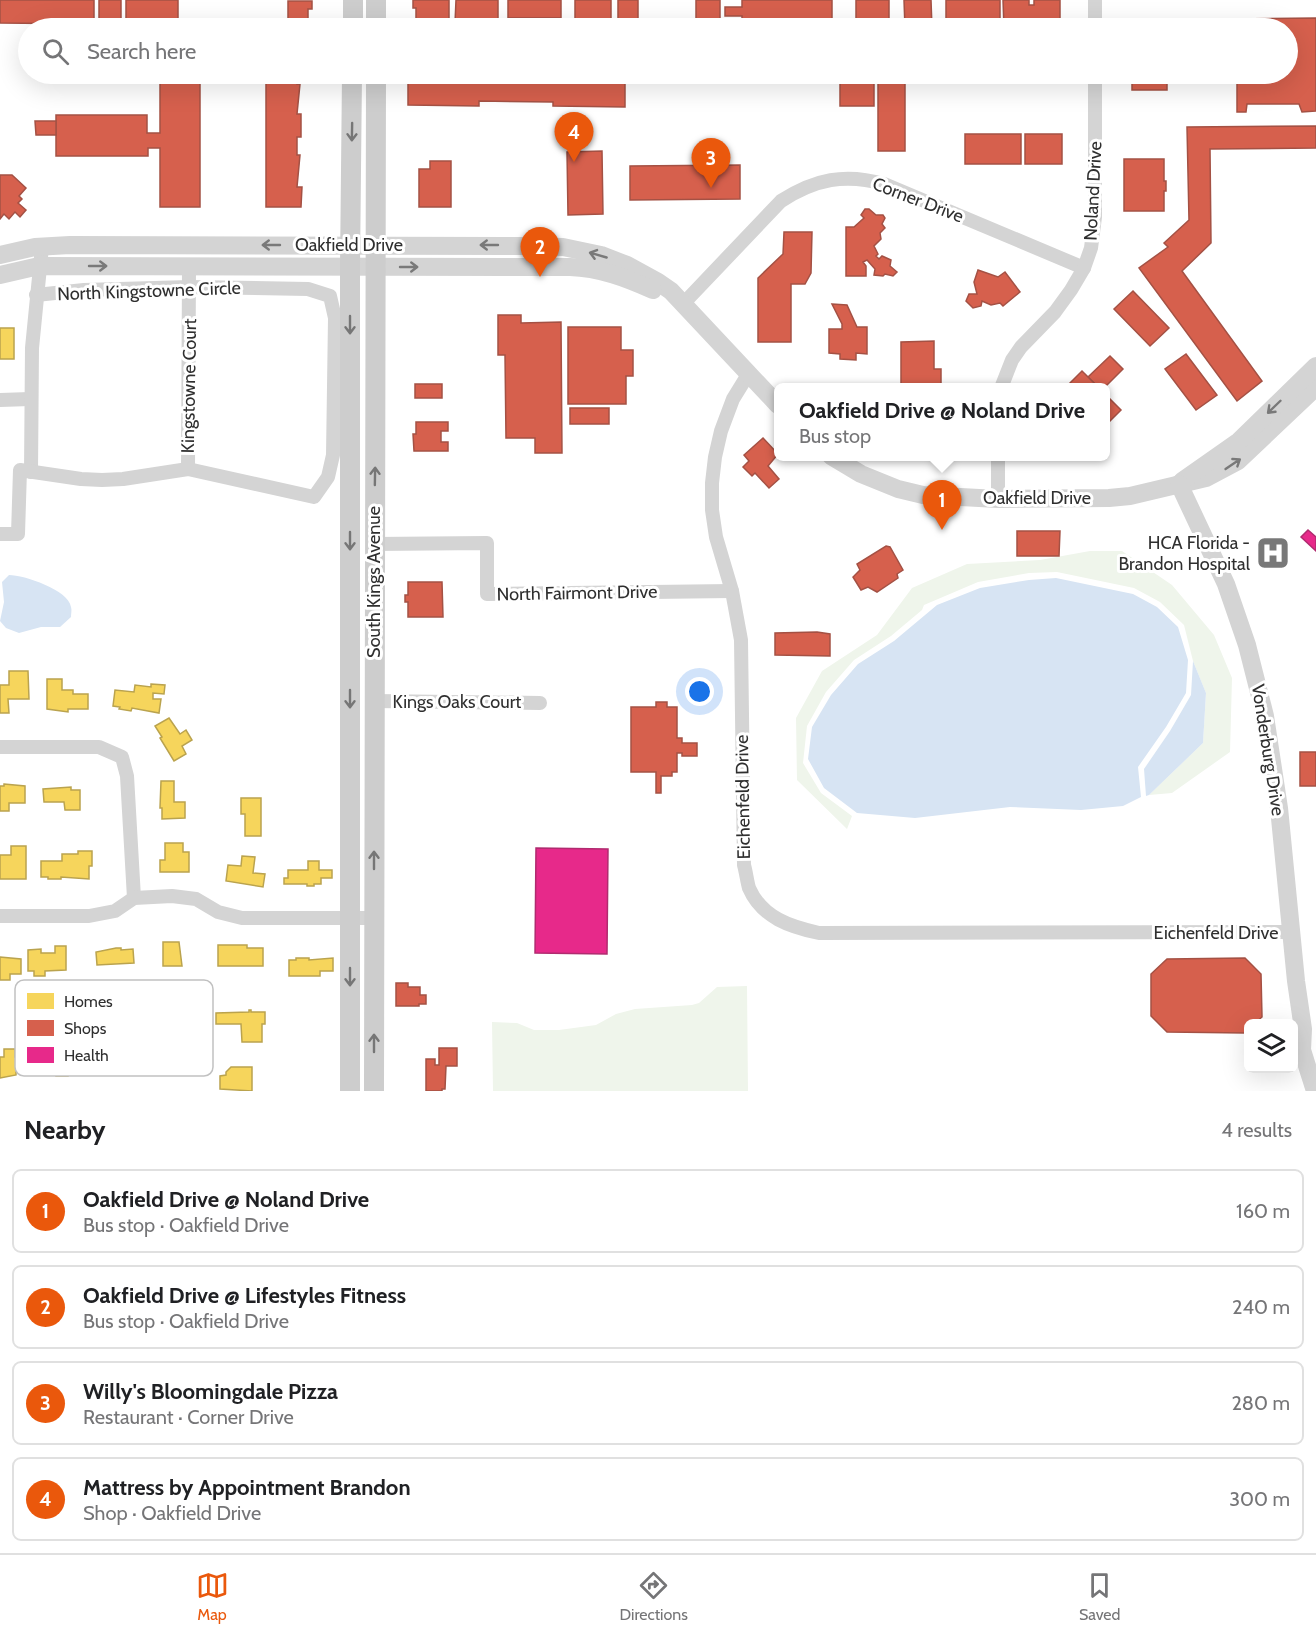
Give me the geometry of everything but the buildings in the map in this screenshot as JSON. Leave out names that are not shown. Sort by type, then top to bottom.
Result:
[{"type":"main road","points":[[353,0],[353,18]]},
{"type":"main road","points":[[376,0],[376,18]]},
{"type":"main road","name":"South Kings Avenue","points":[[350,1091],[352,84]]},
{"type":"main road","name":"South Kings Avenue","points":[[374,1091],[376,84]]},
{"type":"main road","points":[[350,354],[360,441],[360,490],[364,502],[374,512]]},
{"type":"street","points":[[1095,0],[1095,18]]},
{"type":"street","name":"Noland Drive","points":[[1003,383],[1012,360],[1025,342],[1055,312],[1071,291],[1084,268],[1091,248],[1095,217],[1095,84]]},
{"type":"street","name":"Corner Drive","points":[[683,304],[781,201],[800,189],[818,182],[852,178],[884,184],[1084,268]]},
{"type":"street","name":"Oakfield Drive","points":[[0,255],[42,247],[376,245],[526,246],[575,249],[601,255],[640,271],[671,291],[774,401]]},
{"type":"street","points":[[36,295],[42,247]]},
{"type":"street","name":"Oakfield Drive","points":[[0,275],[39,266],[585,268],[620,276],[683,304]]},
{"type":"street","name":"Kingstowne Court","points":[[188,469],[189,267]]},
{"type":"street","name":"North Kingstowne Circle","points":[[31,472],[30,399],[36,295],[84,290],[190,287],[308,289],[330,296],[335,318],[333,455],[328,477],[314,496],[188,469]]},
{"type":"street","name":"Oakfield Drive","points":[[839,461],[861,474],[898,489],[923,495],[998,499],[1108,498],[1151,492],[1206,478],[1238,461],[1307,389],[1316,366]]},
{"type":"street","name":"Eichenfeld Drive","points":[[749,373],[733,399],[721,432],[715,457],[712,510],[716,537],[732,591],[741,640],[744,865],[750,889],[765,911],[790,927],[819,933],[1291,932]]},
{"type":"street","points":[[0,400],[30,399]]},
{"type":"street","points":[[998,461],[998,499]]},
{"type":"street","points":[[0,534],[18,534],[20,470],[102,480],[188,469]]},
{"type":"street","name":"Vonderburg Drive","points":[[1179,484],[1226,584],[1257,681],[1273,762],[1303,1029],[1302,1050],[1315,1091]]},
{"type":"street","name":"North Fairmont Drive","points":[[375,544],[487,543],[487,594],[732,591]]},
{"type":"street","name":"Kings Oaks Court","points":[[374,701],[540,703]]},
{"type":"street","points":[[0,747],[99,747],[122,757],[127,776],[134,898]]},
{"type":"street","points":[[0,916],[89,916],[115,911],[134,898],[172,896],[196,899],[218,912],[242,918],[374,918]]},
{"type":"street","name":"Vonderburg Drive","points":[[1303,1029],[1316,1052]]},
{"type":"shaded area","points":[[1090,551],[1122,551],[1172,585],[1214,635],[1232,678],[1230,752],[1172,793],[1149,795],[1203,743],[1206,693],[1193,661],[1184,625],[1160,602],[1134,588],[1057,572],[1029,573],[978,582],[924,605],[922,610],[891,636],[854,660],[826,692],[807,726],[803,763],[821,793],[852,816],[847,829],[797,780],[796,718],[822,671],[877,635],[912,588],[967,564],[1040,560]]},
{"type":"shaded area","points":[[747,986],[748,1091],[493,1091],[492,1022],[517,1023],[534,1030],[559,1030],[596,1025],[616,1014],[635,1009],[699,1003],[717,987]]},
{"type":"water","points":[[9,575],[35,581],[63,595],[71,607],[71,617],[60,627],[41,627],[19,633],[6,628],[0,621],[4,602],[2,582]]},
{"type":"water","points":[[1056,578],[1133,594],[1157,607],[1178,627],[1188,660],[1186,693],[1138,767],[1141,797],[1123,806],[1081,810],[1010,807],[915,818],[857,813],[824,788],[808,759],[812,727],[831,695],[858,664],[894,641],[937,605],[980,588]]},
{"type":"water","points":[[1193,661],[1206,693],[1203,743],[1146,796],[1144,769],[1191,695]]},
{"type":"place","name":"Mattress by Appointment Brandon","points":[[574,162]]},
{"type":"place","name":"Willy's Bloomingdale Pizza","points":[[711,188]]},
{"type":"place","name":"Oakfield Drive @ Lifestyles Fitness","points":[[540,277]]},
{"type":"place","name":"Oakfield Drive @ Noland Drive","points":[[942,530]]},
{"type":"place","name":"HCA Florida - Brandon Hospital","points":[[1273,553]]}]
